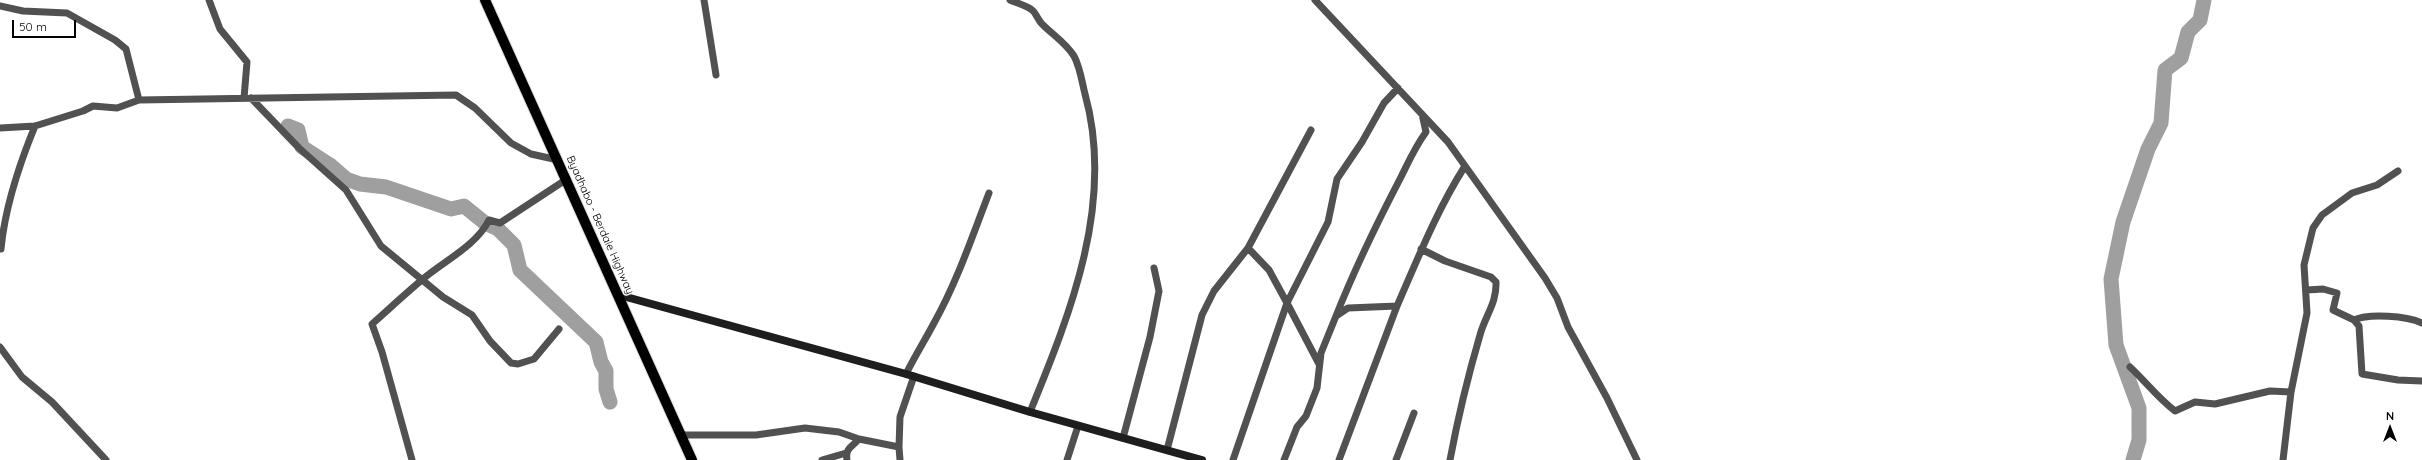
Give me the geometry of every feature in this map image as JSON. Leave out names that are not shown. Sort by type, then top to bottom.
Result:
[{"type":"main road","name":"Byadhabo - Berdale Highway","points":[[487,1],[692,460]]},
{"type":"street","points":[[209,0],[220,29],[247,62],[248,98],[299,148],[346,190],[382,246],[453,305],[472,315],[490,341],[511,363],[518,364],[534,359],[559,328]]},
{"type":"street","points":[[704,0],[716,75]]},
{"type":"street","points":[[1010,0],[1032,10],[1042,24],[1061,39],[1075,58],[1092,119],[1095,172],[1091,223],[1070,309],[1030,412]]},
{"type":"street","points":[[1315,0],[1448,142],[1466,166],[1557,298],[1568,327],[1607,398],[1637,460]]},
{"type":"street","points":[[0,6],[22,12],[67,13],[115,40],[126,49],[139,100]]},
{"type":"street","points":[[1233,460],[1287,304],[1328,222],[1337,179],[1362,142],[1384,103],[1398,88]]},
{"type":"street","points":[[0,128],[35,126],[83,111],[93,106],[117,108],[139,100],[456,95],[475,108],[511,143],[531,154],[558,160]]},
{"type":"street","points":[[1284,460],[1296,427],[1306,416],[1317,388],[1321,353],[1336,316],[1381,215],[1415,146],[1426,132],[1422,114]]},
{"type":"street","points":[[1,249],[3,226],[35,126]]},
{"type":"street","points":[[1167,450],[1202,315],[1214,291],[1240,262],[1311,130]]},
{"type":"street","points":[[1339,460],[1397,306],[1421,249],[1447,194],[1466,166]]},
{"type":"street","points":[[2283,460],[2291,392],[2307,313],[2307,290],[2305,287],[2304,265],[2312,228],[2322,215],[2352,193],[2377,185],[2398,171]]},
{"type":"street","points":[[412,460],[382,352],[372,324],[423,279],[462,249],[485,228],[489,220],[500,223],[567,179]]},
{"type":"street","points":[[900,460],[900,417],[910,375],[921,342],[934,323],[960,269],[989,193]]},
{"type":"street","points":[[1248,248],[1269,270],[1319,364]]},
{"type":"street","points":[[1421,249],[1445,261],[1490,277],[1496,282],[1496,292],[1492,307],[1481,332],[1461,402],[1450,460]]},
{"type":"street","points":[[1123,438],[1150,338],[1159,291],[1154,268]]},
{"type":"street","points":[[2307,290],[2323,289],[2337,293],[2333,310],[2354,320],[2360,326],[2362,374],[2398,380],[2422,381]]},
{"type":"street","points":[[619,295],[910,375],[1030,412],[1167,450],[1178,457],[1202,460]]},
{"type":"street","points":[[1336,316],[1348,308],[1397,306]]},
{"type":"street","points":[[2354,320],[2363,316],[2389,317],[2422,323]]},
{"type":"street","points":[[0,347],[22,377],[52,402],[106,460]]},
{"type":"street","points":[[2130,367],[2147,383],[2159,399],[2175,411],[2195,402],[2215,404],[2270,391],[2291,392]]},
{"type":"street","points":[[1396,460],[1414,413]]},
{"type":"street","points":[[1067,460],[1078,426]]},
{"type":"street","points":[[680,435],[756,436],[805,428],[839,432],[859,439],[899,447]]},
{"type":"street","points":[[822,460],[846,457],[849,447],[859,439]]},
{"type":"waterway","points":[[2133,460],[2139,440],[2139,408],[2116,345],[2111,279],[2123,222],[2148,149],[2161,123],[2165,70],[2181,58],[2188,32],[2200,20],[2204,0]]},
{"type":"waterway","points":[[288,126],[298,130],[302,147],[330,165],[346,179],[360,184],[386,187],[451,209],[464,206],[485,223],[498,229],[514,245],[520,270],[596,342],[601,362],[606,371],[606,389],[610,402]]}]
